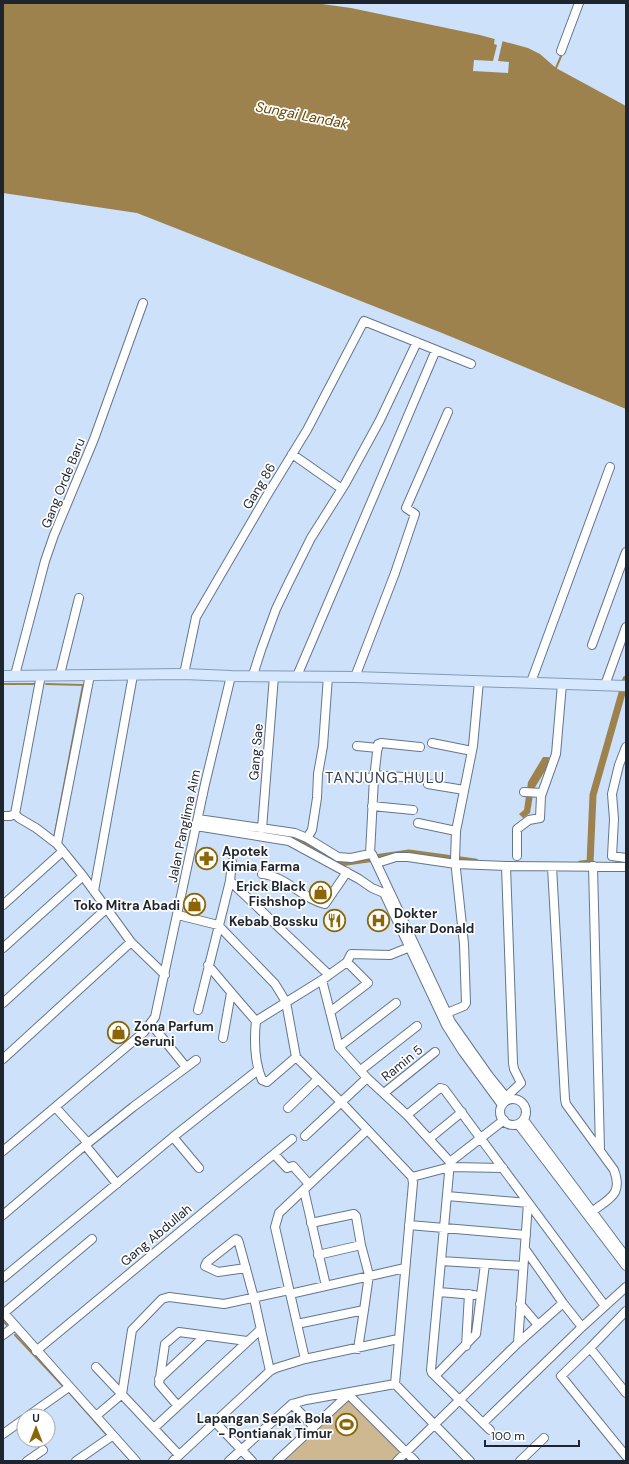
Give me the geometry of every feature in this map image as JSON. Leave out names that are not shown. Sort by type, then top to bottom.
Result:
[{"type":"main road","points":[[3,676],[60,674],[133,675],[184,670],[231,676],[328,676],[622,686]]},
{"type":"street","points":[[560,51],[579,3]]},
{"type":"street","name":"Gang Orde Baru","points":[[15,675],[50,548],[94,439],[143,304]]},
{"type":"street","name":"Gang 86","points":[[184,670],[196,617],[307,430],[364,321],[417,342]]},
{"type":"street","points":[[253,675],[276,609],[288,584],[311,538],[342,489],[390,400],[417,342],[471,364]]},
{"type":"street","points":[[297,676],[436,350]]},
{"type":"street","points":[[355,677],[395,573],[415,514],[406,508],[448,412]]},
{"type":"street","points":[[292,454],[342,489]]},
{"type":"street","points":[[531,682],[610,467]]},
{"type":"street","points":[[592,645],[623,572],[626,552]]},
{"type":"street","points":[[60,674],[79,598]]},
{"type":"street","points":[[605,685],[626,627]]},
{"type":"street","points":[[3,824],[9,815],[41,675]]},
{"type":"street","points":[[3,905],[60,847],[90,675]]},
{"type":"street","points":[[94,891],[133,675]]},
{"type":"street","name":"Jalan Panglima Aim","points":[[3,1151],[56,1108],[140,1035],[151,1024],[155,1017],[197,823],[231,676]]},
{"type":"street","name":"Gang Sae","points":[[262,829],[274,676]]},
{"type":"street","points":[[307,838],[312,830],[317,798],[318,774],[323,746],[328,676]]},
{"type":"street","points":[[447,1013],[464,1006],[466,1002],[464,944],[455,859],[456,831],[472,751],[479,681]]},
{"type":"street","points":[[517,856],[517,829],[529,820],[540,818],[542,793],[556,754],[562,684]]},
{"type":"street","points":[[420,747],[381,743],[378,744],[372,806],[374,859],[410,947],[446,1025],[463,1052],[502,1105]]},
{"type":"street","points":[[432,743],[472,751]]},
{"type":"street","points":[[357,746],[378,748]]},
{"type":"street","points":[[626,746],[622,766],[612,794],[614,819],[612,856],[626,858]]},
{"type":"street","points":[[354,777],[374,776],[416,778]]},
{"type":"street","points":[[428,784],[464,790]]},
{"type":"street","points":[[524,792],[542,793]]},
{"type":"street","points":[[372,806],[413,810]]},
{"type":"street","points":[[9,815],[19,818],[36,828],[60,847],[131,942],[165,975]]},
{"type":"street","points":[[197,823],[295,833],[307,838],[338,857],[374,859],[396,857],[455,859],[506,866],[626,867]]},
{"type":"street","points":[[197,823],[289,841],[347,872],[372,888],[387,891]]},
{"type":"street","points":[[418,823],[456,831]]},
{"type":"street","points":[[198,1010],[218,924],[230,881],[232,862]]},
{"type":"street","points":[[506,866],[513,1063],[514,1069],[521,1083],[507,1098],[500,1110],[502,1118],[510,1124],[521,1122]]},
{"type":"street","points":[[593,866],[600,1150]]},
{"type":"street","points":[[552,867],[566,1104],[614,1170],[617,1179],[614,1195],[593,1211]]},
{"type":"street","points":[[262,874],[275,877],[325,904],[347,872]]},
{"type":"street","points":[[3,948],[83,876]]},
{"type":"street","points":[[230,881],[329,975]]},
{"type":"street","points":[[387,891],[447,1013],[459,1034],[507,1098],[516,1099],[524,1103],[526,1113],[521,1122]]},
{"type":"street","points":[[3,1003],[106,909]]},
{"type":"street","points":[[178,915],[218,924],[275,984],[286,1002],[296,1057],[412,1177],[413,1183],[395,1384],[470,1461]]},
{"type":"street","points":[[3,1059],[131,942]]},
{"type":"street","points":[[256,1022],[329,975],[347,962],[351,954],[390,955],[410,947]]},
{"type":"street","points":[[330,1012],[368,983],[347,962]]},
{"type":"street","points":[[208,965],[231,993],[246,1008],[256,1022],[255,1037],[258,1070],[262,1080],[267,1082],[296,1057]]},
{"type":"street","points":[[322,980],[339,1047],[367,1078],[407,1115],[429,1138],[450,1165],[431,1372],[490,1430]]},
{"type":"street","points":[[223,1038],[231,993]]},
{"type":"street","points":[[339,1047],[396,1002]]},
{"type":"street","points":[[151,1024],[186,1067]]},
{"type":"street","points":[[361,1070],[417,1026]]},
{"type":"street","name":"Ramin 5","points":[[384,1093],[435,1052]]},
{"type":"street","points":[[3,1216],[86,1144],[196,1060]]},
{"type":"street","points":[[3,1278],[173,1137],[258,1070]]},
{"type":"street","points":[[305,1136],[367,1078]]},
{"type":"street","points":[[288,1108],[318,1079]]},
{"type":"street","points":[[407,1115],[440,1088],[444,1089],[605,1306]]},
{"type":"street","points":[[56,1108],[117,1184]]},
{"type":"street","points":[[429,1138],[462,1112]]},
{"type":"street","points":[[450,1165],[504,1120]]},
{"type":"street","points":[[521,1122],[593,1211],[626,1257]]},
{"type":"street","points":[[521,1122],[626,1266]]},
{"type":"street","points":[[305,1359],[275,1223],[280,1213],[367,1130]]},
{"type":"street","points":[[173,1137],[198,1168]]},
{"type":"street","name":"Gang Abdullah","points":[[36,1351],[292,1139]]},
{"type":"street","points":[[274,1154],[287,1168],[293,1166],[307,1187],[311,1223],[326,1286]]},
{"type":"street","points":[[412,1177],[450,1165],[503,1168]]},
{"type":"street","points":[[447,1196],[528,1203]]},
{"type":"street","points":[[518,1343],[528,1203]]},
{"type":"street","points":[[311,1223],[354,1214],[356,1216],[369,1275],[358,1349]]},
{"type":"street","points":[[409,1225],[526,1236]]},
{"type":"street","points":[[92,1239],[3,1313],[136,1461]]},
{"type":"street","points":[[246,1268],[218,1272],[205,1266],[207,1262],[237,1239],[246,1268],[254,1298],[270,1371]]},
{"type":"street","points":[[318,1255],[362,1245]]},
{"type":"street","points":[[525,1249],[582,1327]]},
{"type":"street","points":[[441,1261],[523,1266]]},
{"type":"street","points":[[435,1376],[466,1346],[476,1334],[485,1264]]},
{"type":"street","points":[[96,1416],[122,1394],[132,1330],[162,1299],[169,1297],[220,1304],[326,1286],[405,1268]]},
{"type":"street","points":[[483,1423],[582,1327],[626,1287]]},
{"type":"street","points":[[438,1292],[480,1295]]},
{"type":"street","points":[[466,1346],[469,1294]]},
{"type":"street","points":[[396,1461],[518,1343],[563,1303]]},
{"type":"street","points":[[520,1304],[538,1325]]},
{"type":"street","points":[[297,1324],[364,1310]]},
{"type":"street","points":[[626,1311],[561,1378],[626,1456]]},
{"type":"street","points":[[3,1335],[15,1326]]},
{"type":"street","points":[[154,1428],[260,1330]]},
{"type":"street","points":[[178,1406],[160,1386],[159,1379],[164,1347],[177,1333],[183,1332],[247,1341]]},
{"type":"street","points":[[159,1379],[205,1336]]},
{"type":"street","points":[[96,1367],[154,1428],[176,1458],[270,1371],[305,1359],[358,1349],[398,1339]]},
{"type":"street","points":[[590,1348],[626,1394]]},
{"type":"street","points":[[229,1461],[292,1404],[395,1384]]},
{"type":"street","points":[[39,1408],[69,1387]]},
{"type":"street","points":[[277,1461],[348,1393]]},
{"type":"street","points":[[348,1393],[415,1461]]},
{"type":"street","points":[[292,1404],[312,1425],[312,1428]]},
{"type":"street","points":[[215,1422],[252,1461]]},
{"type":"street","points":[[3,1434],[16,1425]]},
{"type":"street","points":[[76,1461],[112,1436]]},
{"type":"street","points":[[520,1461],[544,1438]]},
{"type":"street","points":[[27,1461],[43,1450]]},
{"type":"shaded area","name":"Lapangan Sepak Bola - Pontianak Timur","points":[[348,1397],[402,1453],[394,1461],[281,1461]]},
{"type":"water","name":"Sungai Landak","points":[[3,3],[315,3],[351,8],[480,35],[528,48],[540,54],[556,68],[626,106],[626,409],[442,333],[137,213],[3,193]]},
{"type":"water","points":[[543,757],[549,757],[548,766],[534,789],[530,813],[523,818],[519,814],[524,810],[528,782]]},
{"type":"pier","points":[[495,37],[503,39],[498,61],[509,62],[508,73],[473,71],[474,60],[493,61],[497,45],[494,44]]},
{"type":"waterway","points":[[556,68],[562,54]]},
{"type":"waterway","points":[[581,864],[590,863],[593,795],[626,679]]},
{"type":"waterway","points":[[3,684],[37,684]]},
{"type":"waterway","points":[[46,684],[83,685],[54,838]]},
{"type":"waterway","points":[[298,842],[340,863],[409,853],[475,862]]},
{"type":"waterway","points":[[3,1321],[7,1325]]},
{"type":"waterway","points":[[15,1335],[62,1385]]},
{"type":"waterway","points":[[68,1391],[106,1434]]},
{"type":"waterway","points":[[113,1441],[131,1461]]},
{"type":"place","name":"Apotek Kimia Farma","points":[[206,858]]},
{"type":"place","name":"Erick Black Fishshop","points":[[321,893]]},
{"type":"place","name":"Toko Mitra Abadi","points":[[195,905]]},
{"type":"place","name":"Dokter Sihar Donald","points":[[378,920]]},
{"type":"place","name":"Kebab Bossku","points":[[334,921]]},
{"type":"place","name":"Zona Parfum Seruni","points":[[119,1033]]},
{"type":"place","name":"Lapangan Sepak Bola - Pontianak Timur","points":[[347,1425]]},
{"type":"district","name":"TANJUNG HULU","points":[[385,778]]}]
